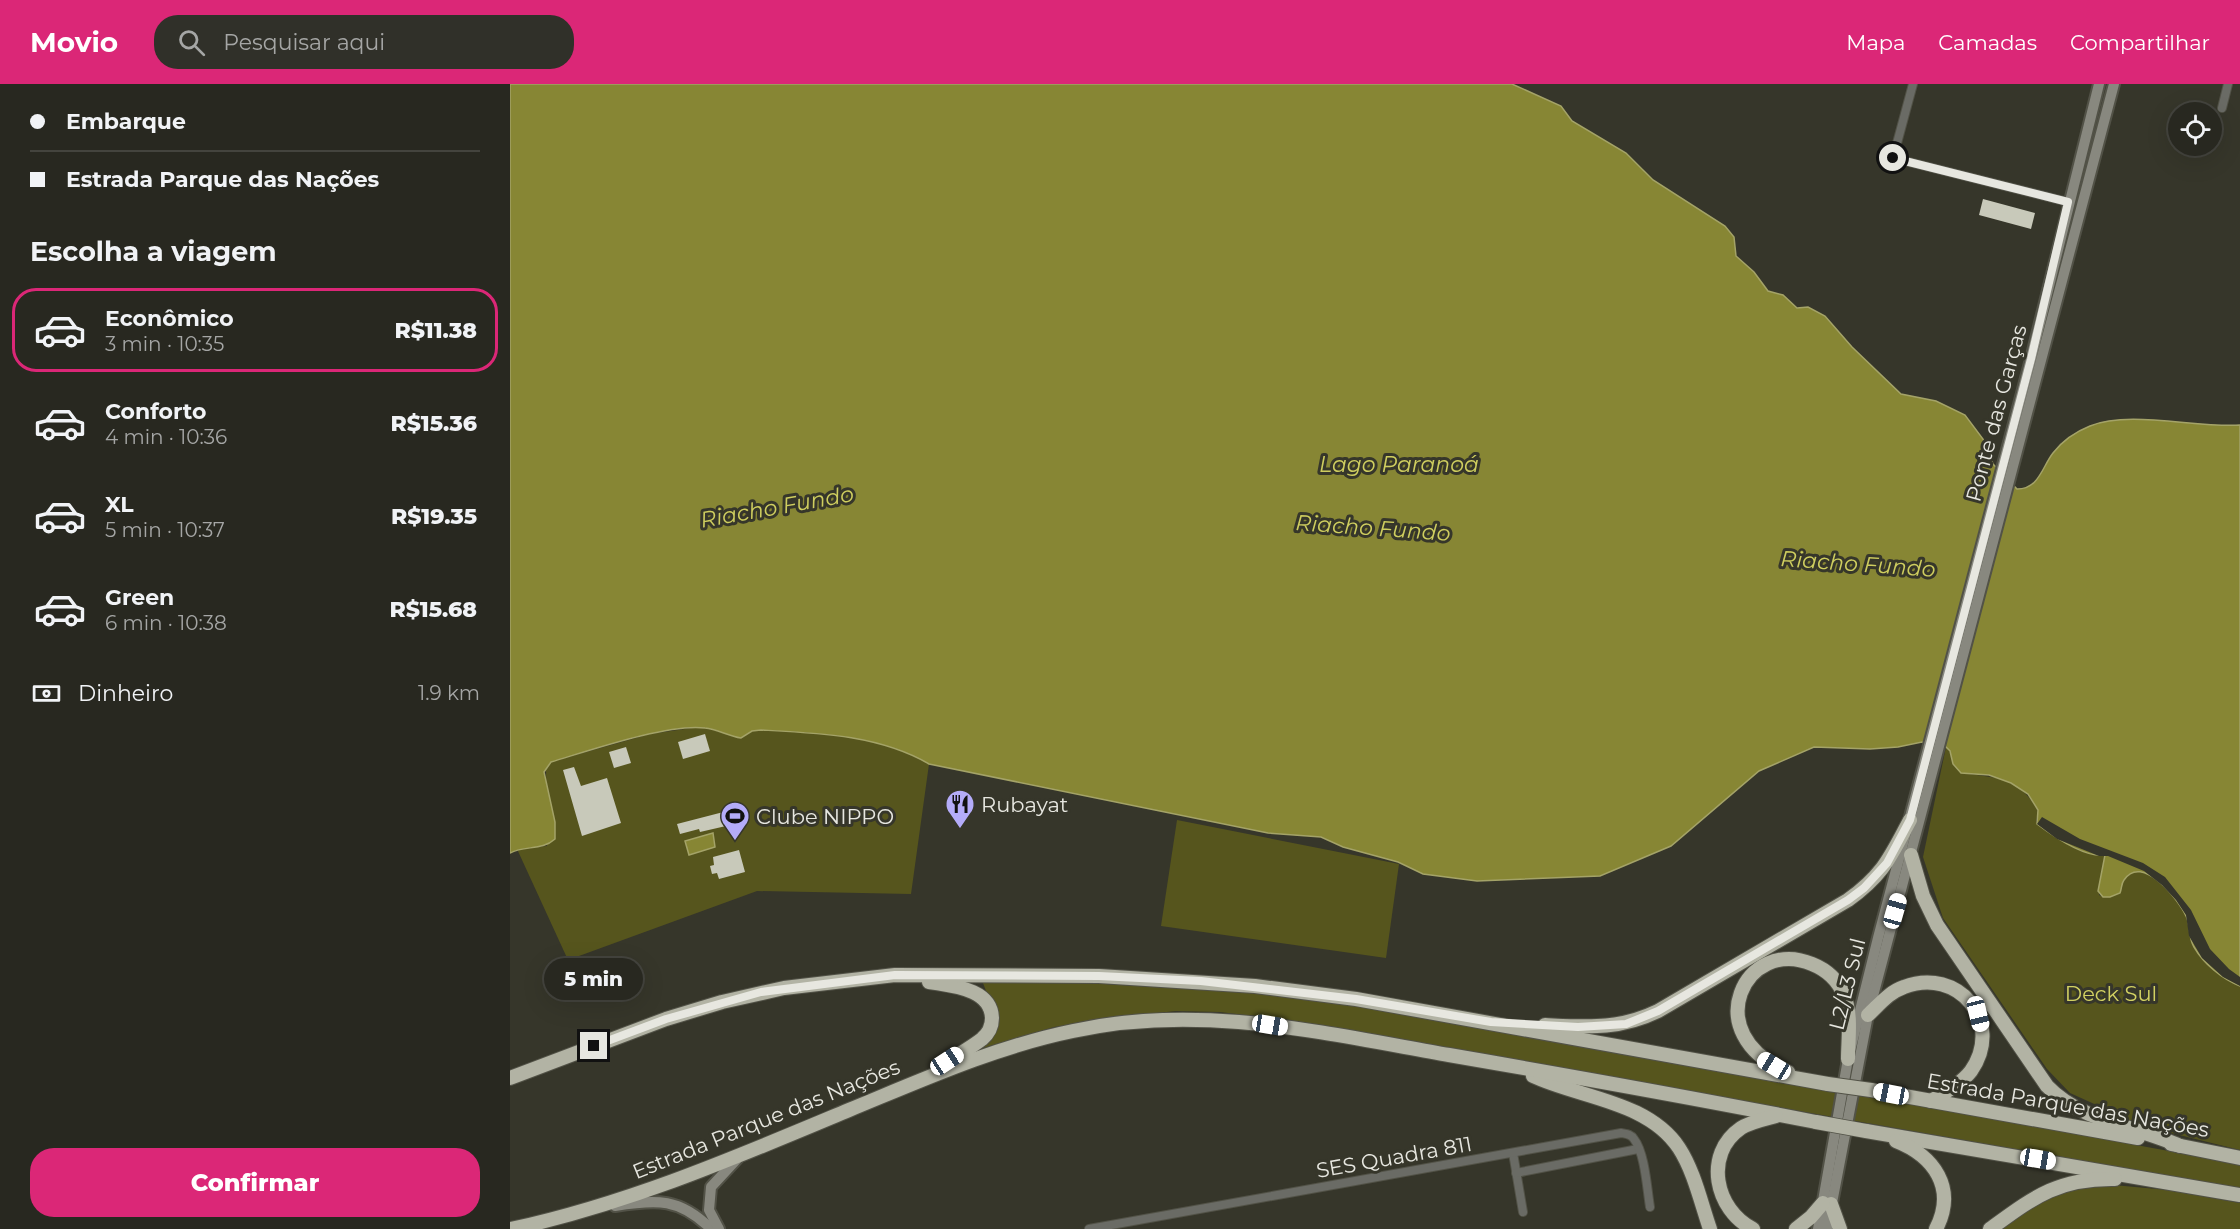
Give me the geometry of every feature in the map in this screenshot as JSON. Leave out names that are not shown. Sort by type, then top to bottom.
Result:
[{"type":"highway","points":[[1491,1022],[1603,1027],[1641,1020],[1838,906],[1864,888],[1887,863],[1910,820]]},
{"type":"highway","points":[[1911,855],[1923,896],[1937,925],[1991,1008],[2054,1094],[2069,1104],[2109,1122],[2180,1146]]},
{"type":"highway","points":[[1824,1084],[1774,1066],[1761,1058],[1752,1048],[1742,1033],[1737,1018],[1737,1001],[1750,977],[1762,968],[1784,959],[1805,961],[1825,970],[1835,978],[1844,994],[1847,1006],[1848,1059]]},
{"type":"highway","points":[[895,975],[967,990],[979,995],[990,1010],[992,1020],[990,1030],[983,1038],[912,1084]]},
{"type":"highway","name":"Estrada Parque das Nações","points":[[510,1078],[666,1019],[722,1002],[784,988],[895,975],[1099,976],[1201,981],[1356,999],[2240,1158]]},
{"type":"highway","points":[[1868,1016],[1894,992],[1910,985],[1930,981],[1953,987],[1975,1009],[1982,1029],[1976,1062],[1971,1071],[1958,1084],[1931,1101]]},
{"type":"highway","name":"Estrada Parque das Nações","points":[[511,1229],[591,1210],[743,1154],[912,1084],[1008,1048],[1071,1031],[1148,1019],[1253,1022],[2240,1195]]},
{"type":"highway","points":[[1509,1066],[1539,1079],[1613,1103],[1658,1126],[1679,1148],[1688,1164],[1710,1229]]},
{"type":"highway","points":[[1753,1229],[1738,1219],[1721,1196],[1717,1166],[1725,1146],[1741,1128],[1779,1115]]},
{"type":"highway","points":[[1872,1132],[1917,1150],[1937,1171],[1944,1199],[1942,1214],[1936,1229]]},
{"type":"highway","points":[[1990,1229],[2039,1195],[2070,1182],[2093,1179],[2164,1181]]},
{"type":"highway","points":[[1796,1229],[1827,1204],[1840,1229]]},
{"type":"main road","name":"Ponte das Garças","points":[[1932,771],[2014,443],[2068,202],[2099,84]]},
{"type":"main road","name":"Ponte das Garças","points":[[1927,751],[2114,84]]},
{"type":"main road","name":"L2/L3 Sul","points":[[1827,1229],[1827,1204],[1848,1059],[1927,751]]},
{"type":"main road","name":"L2/L3 Sul","points":[[1818,1229],[1827,1204],[1868,1016],[1932,771]]},
{"type":"main road","points":[[719,1229],[709,1210],[711,1186],[743,1154]]},
{"type":"main road","points":[[591,1210],[651,1201],[670,1203],[690,1211],[711,1229]]},
{"type":"street","points":[[1913,84],[1893,158],[2068,202]]},
{"type":"street","points":[[2222,108],[2228,84]]},
{"type":"street","name":"SES Quadra 811","points":[[1089,1229],[1621,1133],[1635,1139],[1638,1149]]},
{"type":"street","points":[[1516,1173],[1638,1149],[1650,1207]]},
{"type":"street","points":[[1512,1153],[1523,1212]]},
{"type":"green space","name":"Clube NIPPO","points":[[706,728],[741,738],[752,731],[761,730],[848,737],[890,747],[929,764],[911,894],[757,891],[568,960],[517,849],[547,846],[546,767],[551,762],[650,734]]},
{"type":"green space","name":"Deck Sul","points":[[1946,747],[1961,773],[1996,778],[2014,785],[2030,799],[2038,810],[2036,822],[2079,849],[2088,853],[2105,855],[2099,895],[2103,897],[2132,873],[2147,874],[2156,879],[2171,893],[2182,909],[2188,920],[2194,947],[2201,957],[2240,986],[2240,1150],[2143,1126],[2070,1093],[2047,1069],[1943,918],[1923,857]]},
{"type":"green space","points":[[1177,820],[1399,864],[1386,958],[1161,926]]},
{"type":"green space","points":[[1073,982],[1253,993],[1400,1011],[2240,1164],[2240,1189],[1285,1020],[1220,1012],[1176,1011],[1054,1027],[963,1054],[996,1017],[983,983]]},
{"type":"green space","points":[[2102,1184],[2168,1190],[2240,1203],[2240,1229],[1992,1229],[2039,1195]]},
{"type":"water","name":"Lago Paranoá","points":[[510,84],[1512,84],[1561,106],[1572,121],[1626,153],[1653,180],[1725,226],[1734,237],[1736,256],[1754,272],[1768,291],[1783,295],[1797,308],[1808,307],[1825,316],[1852,347],[1901,394],[1936,401],[1965,415],[1983,439],[1993,464],[2017,489],[2024,488],[2035,481],[2053,453],[2074,434],[2106,421],[2143,419],[2240,425],[2240,986],[2214,970],[2198,953],[2192,943],[2189,924],[2182,908],[2159,882],[2140,872],[2132,873],[2123,882],[2120,893],[2103,897],[2098,891],[2105,855],[2079,850],[2037,824],[2038,810],[2028,794],[2011,783],[1989,775],[1961,773],[1953,764],[1950,751],[1946,747],[1922,742],[1870,749],[1814,747],[1759,771],[1671,846],[1600,876],[1477,881],[1423,874],[1398,862],[1343,847],[1321,837],[1268,833],[929,764],[910,754],[869,741],[826,734],[761,730],[752,731],[741,738],[709,729],[690,728],[628,739],[551,762],[544,772],[555,822],[555,839],[539,847],[510,853]]},
{"type":"water","points":[[713,833],[715,847],[689,855],[685,841]]},
{"type":"pier","points":[[2042,817],[2080,839],[2143,863],[2165,877],[2191,910],[2210,949],[2240,977],[2240,986],[2223,977],[2202,958],[2189,936],[2186,915],[2162,885],[2144,871],[2057,839],[2037,824]]},
{"type":"building","points":[[1983,199],[2035,213],[2031,229],[1979,215]]},
{"type":"building","points":[[705,734],[710,751],[683,759],[678,742]]},
{"type":"building","points":[[626,747],[631,763],[614,768],[609,752]]},
{"type":"building","points":[[574,767],[581,786],[607,778],[621,823],[582,836],[563,770]]},
{"type":"building","points":[[735,809],[738,826],[727,829],[726,826],[700,832],[699,829],[680,834],[677,824]]},
{"type":"building","points":[[739,850],[745,872],[719,879],[717,873],[712,874],[710,866],[714,865],[713,857]]},
{"type":"place","name":"Rubayat","points":[[960,830]]},
{"type":"place","name":"Clube NIPPO","points":[[735,842]]},
{"type":"route","points":[[594,1046],[666,1019],[761,992],[895,975],[1099,976],[1201,981],[1356,999],[1491,1022],[1603,1027],[1641,1020],[1848,900],[1878,876],[1910,820],[2031,359],[2068,202],[1893,158]]},
{"type":"water label","name":"Riacho Fundo","points":[[777,507]]},
{"type":"water label","name":"Riacho Fundo","points":[[1373,528]]},
{"type":"water label","name":"Riacho Fundo","points":[[1858,564]]}]
